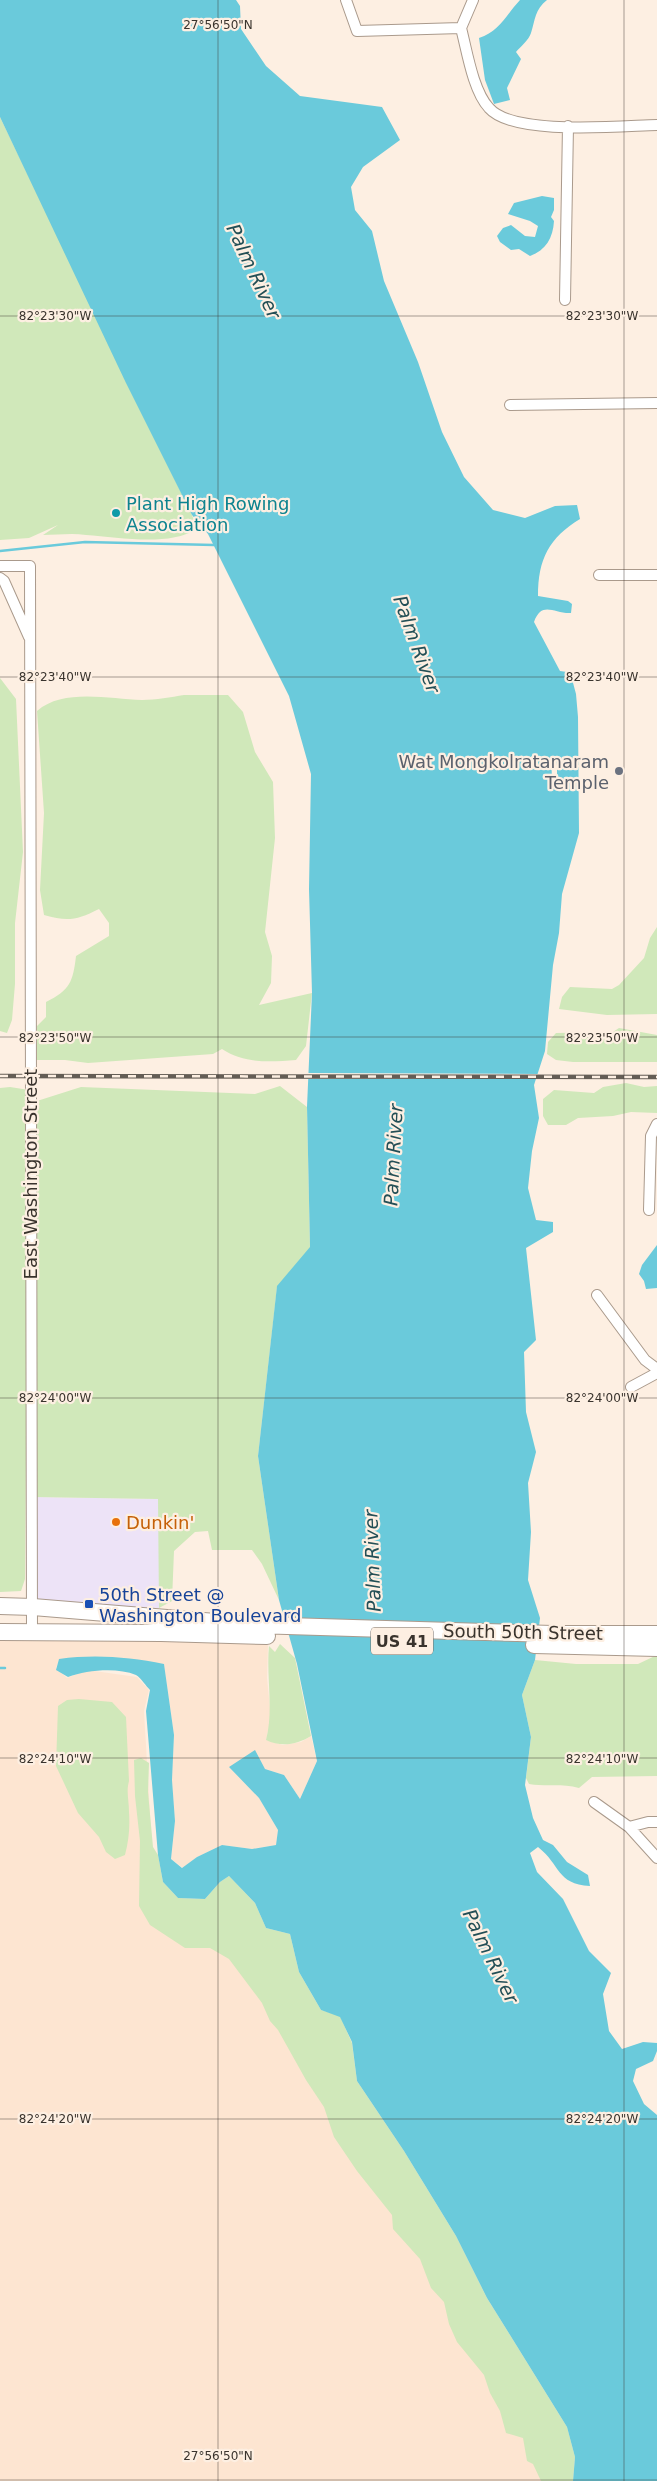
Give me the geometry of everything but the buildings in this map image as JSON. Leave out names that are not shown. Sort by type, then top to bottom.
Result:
[{"type":"main road","name":"South 50th Street","points":[[0,1606],[33,1607],[252,1630]]},
{"type":"main road","name":"South 50th Street","points":[[0,1632],[252,1630],[553,1640],[657,1648]]},
{"type":"main road","name":"South 50th Street","points":[[553,1640],[657,1634]]},
{"type":"street","points":[[346,0],[356,31],[461,28]]},
{"type":"street","points":[[472,0],[461,28],[475,80],[487,107],[498,116],[521,124],[568,126],[657,125]]},
{"type":"street","points":[[565,300],[568,126]]},
{"type":"street","points":[[510,404],[657,403]]},
{"type":"street","name":"East Washington Street","points":[[0,566],[30,566],[32,1632]]},
{"type":"street","points":[[599,576],[657,576]]},
{"type":"street","points":[[0,578],[4,580],[31,643]]},
{"type":"street","points":[[649,1210],[651,1136],[657,1124]]},
{"type":"street","points":[[597,1295],[645,1360],[657,1368]]},
{"type":"street","points":[[631,1387],[657,1373]]},
{"type":"street","points":[[594,1802],[628,1828],[657,1858]]},
{"type":"street","points":[[628,1828],[648,1822],[657,1822]]},
{"type":"shaded area","points":[[33,1497],[159,1499],[159,1608],[32,1605]]},
{"type":"shaded area","points":[[0,1630],[258,1630],[268,1646],[267,1678],[271,1718],[266,1740],[283,1745],[301,1742],[311,1736],[317,1761],[300,1799],[284,1775],[265,1769],[229,1767],[259,1798],[278,1830],[276,1845],[252,1849],[222,1845],[197,1857],[183,1868],[171,1859],[175,1821],[172,1780],[174,1735],[164,1664],[59,1660],[56,1668],[67,1678],[87,1670],[137,1677],[149,1690],[144,1711],[154,1884],[231,1925],[552,2481],[0,2481]]},
{"type":"green space","points":[[0,117],[192,515],[197,529],[185,535],[143,540],[75,534],[43,535],[58,525],[29,538],[0,540]]},
{"type":"green space","points":[[0,678],[16,699],[23,852],[15,923],[15,984],[12,1020],[7,1033],[0,1031]]},
{"type":"green space","points":[[184,695],[228,695],[243,712],[255,752],[273,782],[275,838],[265,932],[272,956],[271,983],[259,1005],[312,993],[306,1046],[296,1060],[277,1061],[249,1060],[222,1049],[213,1054],[88,1063],[65,1060],[37,1060],[37,1026],[46,1017],[46,1002],[54,998],[69,984],[72,979],[76,956],[109,936],[109,923],[99,909],[85,916],[72,919],[60,919],[44,915],[40,890],[44,813],[37,711],[60,699],[73,697],[87,696],[142,700]]},
{"type":"green space","points":[[657,927],[657,1014],[607,1015],[559,1009],[562,997],[570,987],[612,989],[619,985],[644,958],[650,938]]},
{"type":"green space","points":[[619,1028],[657,1035],[657,1062],[573,1062],[556,1060],[547,1054],[548,1042],[556,1033],[613,1032]]},
{"type":"green space","points":[[626,1083],[644,1087],[657,1086],[657,1113],[631,1112],[613,1116],[578,1118],[566,1125],[548,1125],[543,1116],[543,1099],[554,1090],[594,1093],[603,1087]]},
{"type":"green space","points":[[280,1086],[307,1107],[310,1248],[277,1287],[258,1456],[279,1600],[262,1564],[252,1550],[212,1550],[208,1531],[195,1532],[174,1551],[172,1601],[159,1608],[158,1499],[33,1497],[37,1101],[81,1087],[255,1094]]},
{"type":"green space","points":[[10,1087],[29,1090],[25,1579],[21,1591],[0,1592],[0,1088]]},
{"type":"green space","points":[[280,1644],[295,1658],[311,1736],[290,1744],[278,1744],[266,1740],[270,1705],[269,1646],[275,1652]]},
{"type":"green space","points":[[657,1655],[657,1776],[592,1777],[579,1788],[529,1784],[526,1778],[531,1737],[522,1695],[535,1660],[576,1664],[638,1664]]},
{"type":"green space","points":[[79,1699],[112,1702],[126,1717],[129,1834],[125,1855],[115,1859],[106,1852],[99,1837],[78,1813],[56,1766],[58,1706],[67,1700]]},
{"type":"green space","points":[[141,1758],[149,1763],[148,1792],[153,1847],[158,1855],[163,1882],[178,1898],[205,1899],[220,1882],[229,1876],[255,1903],[266,1928],[290,1934],[299,1972],[321,2010],[340,2016],[352,2043],[357,2081],[404,2151],[456,2236],[487,2298],[567,2427],[575,2457],[573,2481],[541,2481],[533,2464],[527,2461],[523,2438],[506,2433],[500,2411],[490,2393],[484,2375],[457,2342],[449,2324],[444,2302],[431,2288],[420,2259],[393,2229],[392,2215],[357,2171],[334,2137],[324,2107],[306,2080],[278,2030],[270,2021],[262,2003],[229,1959],[210,1948],[185,1948],[150,1925],[139,1906],[140,1841],[135,1796],[134,1760]]},
{"type":"water","name":"Palm River","points":[[0,0],[236,0],[240,6],[241,29],[266,66],[300,96],[382,107],[400,140],[363,167],[351,187],[355,210],[372,231],[384,281],[418,362],[442,432],[464,477],[493,510],[525,518],[555,506],[577,505],[580,519],[560,534],[547,551],[543,560],[538,596],[568,601],[572,604],[571,613],[545,610],[537,615],[534,622],[560,671],[567,672],[572,679],[576,694],[578,717],[579,833],[562,894],[545,1051],[534,1085],[539,1118],[532,1151],[528,1188],[536,1220],[553,1222],[553,1232],[526,1248],[536,1340],[524,1352],[526,1412],[536,1452],[528,1483],[531,1532],[528,1580],[540,1618],[535,1660],[522,1695],[531,1737],[525,1785],[533,1818],[543,1840],[553,1845],[567,1862],[588,1875],[590,1886],[571,1882],[560,1873],[551,1860],[538,1847],[530,1853],[537,1872],[563,1899],[589,1951],[611,1973],[603,1994],[609,2031],[622,2049],[643,2042],[657,2043],[657,2051],[653,2061],[636,2069],[633,2081],[644,2104],[657,2115],[657,2481],[573,2481],[575,2457],[567,2427],[487,2298],[456,2236],[404,2151],[357,2081],[352,2042],[340,2017],[321,2010],[299,1972],[290,1934],[266,1928],[255,1903],[229,1876],[220,1882],[205,1899],[178,1898],[163,1882],[158,1855],[146,1711],[150,1690],[138,1676],[120,1671],[102,1670],[68,1677],[56,1670],[59,1659],[86,1657],[125,1658],[164,1664],[174,1735],[172,1780],[175,1821],[171,1859],[182,1868],[197,1857],[222,1845],[252,1849],[276,1845],[278,1830],[259,1798],[229,1767],[255,1750],[265,1769],[284,1775],[300,1799],[317,1761],[297,1664],[279,1600],[258,1456],[277,1286],[310,1247],[307,1107],[312,993],[309,889],[311,774],[289,696],[208,534],[192,515],[126,383],[0,117]]},
{"type":"water","points":[[520,0],[547,0],[538,11],[530,36],[516,52],[521,59],[507,88],[510,100],[494,104],[485,80],[479,38],[492,32]]},
{"type":"water","points":[[542,196],[554,198],[554,210],[551,217],[554,221],[548,243],[530,256],[519,249],[511,250],[500,242],[497,236],[503,228],[511,225],[525,236],[535,237],[538,226],[530,221],[508,214],[514,203]]},
{"type":"water","points":[[657,1245],[657,1288],[646,1289],[644,1281],[639,1274],[642,1265]]},
{"type":"pier","points":[[551,756],[556,756],[557,766],[580,765],[580,767],[557,768],[557,778],[552,778]]},
{"type":"pier","points":[[306,1073],[540,1074],[538,1079],[305,1079]]},
{"type":"waterway","points":[[0,551],[85,542],[214,545]]},
{"type":"waterway","points":[[0,1668],[5,1668]]},
{"type":"railway","points":[[0,1076],[657,1077]]},
{"type":"place","name":"Plant High Rowing Association","points":[[116,513]]},
{"type":"place","name":"Wat Mongkolratanaram Temple","points":[[619,771]]},
{"type":"place","name":"Dunkin'","points":[[116,1522]]},
{"type":"place","name":"50th Street @ Washington Boulevard","points":[[89,1604]]}]
